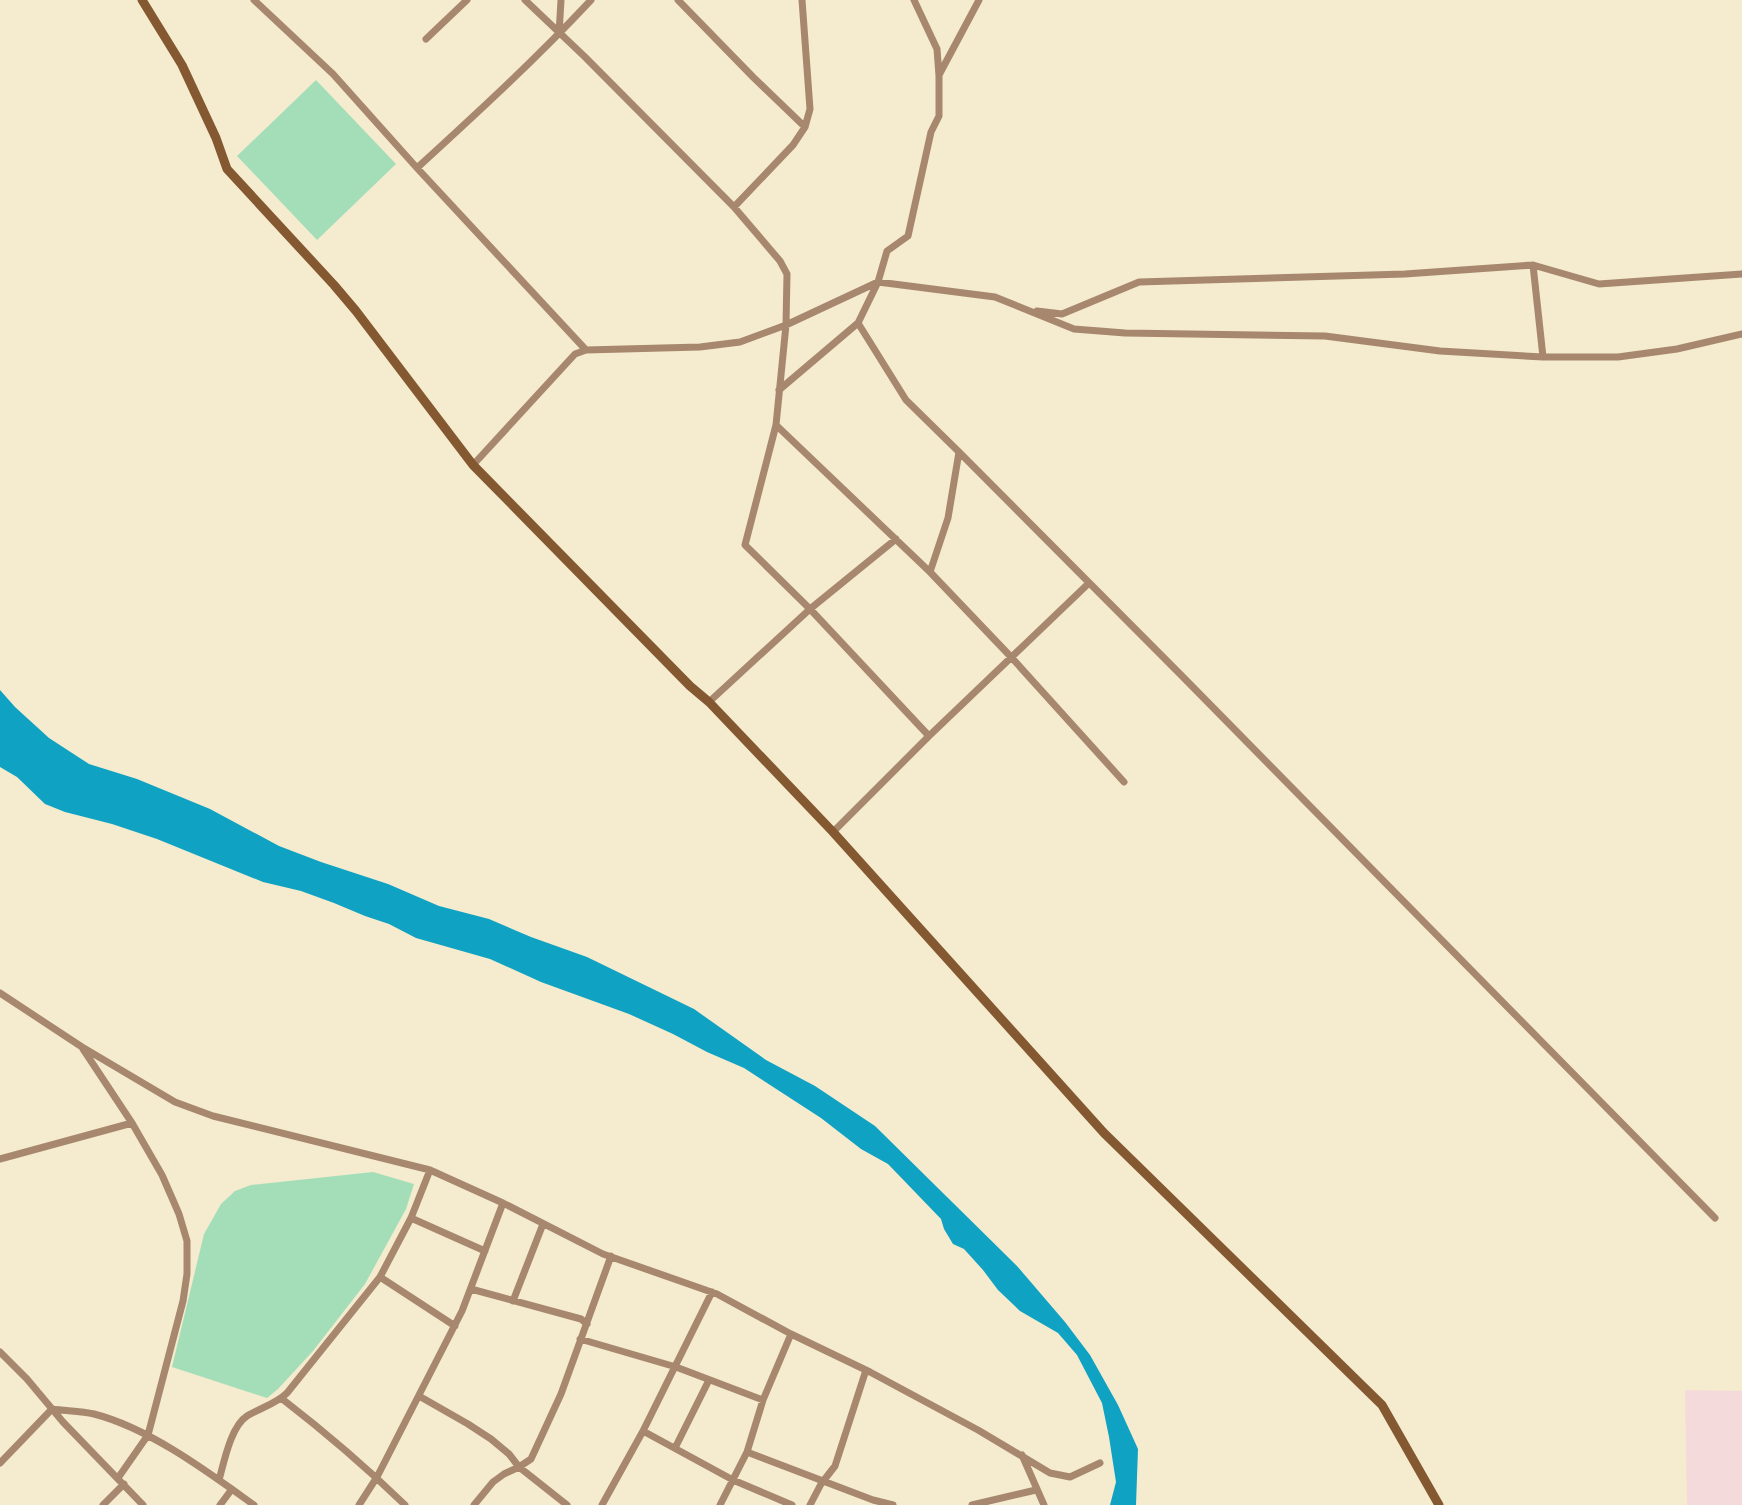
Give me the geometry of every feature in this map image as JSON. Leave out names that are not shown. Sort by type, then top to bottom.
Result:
[{"type":"street","points":[[142,0],[182,65],[216,138],[227,169],[356,311],[473,465],[690,686],[709,702],[833,832],[1104,1133],[1382,1405],[1439,1505]]},
{"type":"street","points":[[254,0],[333,74],[586,350]]},
{"type":"street","points":[[426,39],[467,0]]},
{"type":"street","points":[[525,0],[734,207],[780,261],[786,274],[786,325],[776,425],[745,545],[810,609],[929,736]]},
{"type":"street","points":[[559,34],[561,0]]},
{"type":"street","points":[[417,168],[482,109],[591,0]]},
{"type":"street","points":[[678,0],[805,128]]},
{"type":"street","points":[[734,207],[793,145],[805,128],[810,109],[802,0]]},
{"type":"street","points":[[779,390],[858,323],[878,282],[887,250],[908,236],[931,132],[939,116],[937,49],[914,0]]},
{"type":"street","points":[[939,76],[979,0]]},
{"type":"street","points":[[1027,310],[1062,314],[1139,282],[1405,274],[1533,265],[1599,284],[1742,274]]},
{"type":"street","points":[[1533,265],[1543,357]]},
{"type":"street","points":[[473,465],[575,354],[586,350],[700,347],[740,342],[786,325],[878,282],[994,297],[1074,328],[1125,333],[1325,336],[1440,351],[1543,357],[1618,357],[1677,349],[1742,334]]},
{"type":"street","points":[[858,323],[906,400],[1715,1218]]},
{"type":"street","points":[[776,425],[930,572],[1012,658],[1124,782]]},
{"type":"street","points":[[930,572],[948,518],[959,452]]},
{"type":"street","points":[[709,702],[810,609],[896,540]]},
{"type":"street","points":[[833,832],[929,736],[1089,583]]},
{"type":"street","points":[[0,993],[82,1047],[175,1102],[213,1116],[430,1170],[503,1203],[603,1254],[712,1292],[866,1370],[1022,1455],[1050,1473],[1070,1478],[1100,1463]]},
{"type":"street","points":[[82,1047],[132,1123],[171,1192],[186,1241],[187,1274],[183,1301],[148,1435],[118,1478]]},
{"type":"street","points":[[0,1160],[132,1123]]},
{"type":"street","points":[[219,1480],[237,1425],[245,1417],[281,1398],[380,1277],[411,1218],[430,1170]]},
{"type":"street","points":[[359,1505],[377,1477],[455,1326],[503,1203]]},
{"type":"street","points":[[411,1218],[485,1251]]},
{"type":"street","points":[[513,1300],[543,1224]]},
{"type":"street","points":[[474,1505],[504,1474],[531,1460],[561,1394],[611,1256]]},
{"type":"street","points":[[380,1277],[455,1326]]},
{"type":"street","points":[[471,1289],[581,1319],[587,1323]]},
{"type":"street","points":[[602,1505],[643,1431],[712,1292]]},
{"type":"street","points":[[720,1505],[747,1452],[763,1400],[791,1334]]},
{"type":"street","points":[[580,1339],[676,1367],[763,1400]]},
{"type":"street","points":[[0,1352],[143,1505]]},
{"type":"street","points":[[810,1505],[835,1466],[866,1370]]},
{"type":"street","points":[[675,1448],[709,1380]]},
{"type":"street","points":[[419,1396],[491,1439],[509,1454],[519,1467],[567,1505]]},
{"type":"street","points":[[281,1398],[377,1477],[405,1505]]},
{"type":"street","points":[[52,1409],[93,1414],[148,1435],[254,1505]]},
{"type":"street","points":[[0,1463],[52,1409]]},
{"type":"street","points":[[643,1431],[732,1480],[792,1505]]},
{"type":"street","points":[[747,1452],[873,1500],[893,1505]]},
{"type":"street","points":[[1022,1455],[1044,1505]]},
{"type":"street","points":[[103,1505],[124,1484]]},
{"type":"street","points":[[220,1505],[232,1489]]},
{"type":"street","points":[[972,1505],[1036,1490]]},
{"type":"shaded area","points":[[1685,1390],[1742,1391],[1742,1505],[1687,1505]]},
{"type":"green space","points":[[316,80],[396,164],[317,240],[237,156]]},
{"type":"green space","points":[[373,1172],[414,1184],[406,1209],[365,1284],[313,1351],[278,1389],[267,1398],[172,1367],[204,1234],[221,1204],[235,1191],[251,1185]]},
{"type":"water","points":[[0,690],[49,738],[89,764],[137,779],[210,809],[279,846],[388,884],[439,906],[489,919],[587,957],[694,1009],[766,1060],[815,1086],[875,1126],[1017,1266],[1090,1355],[1118,1405],[1138,1449],[1136,1505],[1110,1505],[1116,1482],[1102,1403],[1077,1355],[1058,1333],[1020,1311],[998,1290],[964,1249],[953,1244],[941,1219],[888,1164],[861,1149],[821,1118],[744,1068],[629,1014],[541,982],[490,959],[416,938],[389,924],[334,903],[301,891],[263,882],[157,839],[45,804],[17,777],[0,767]]}]
